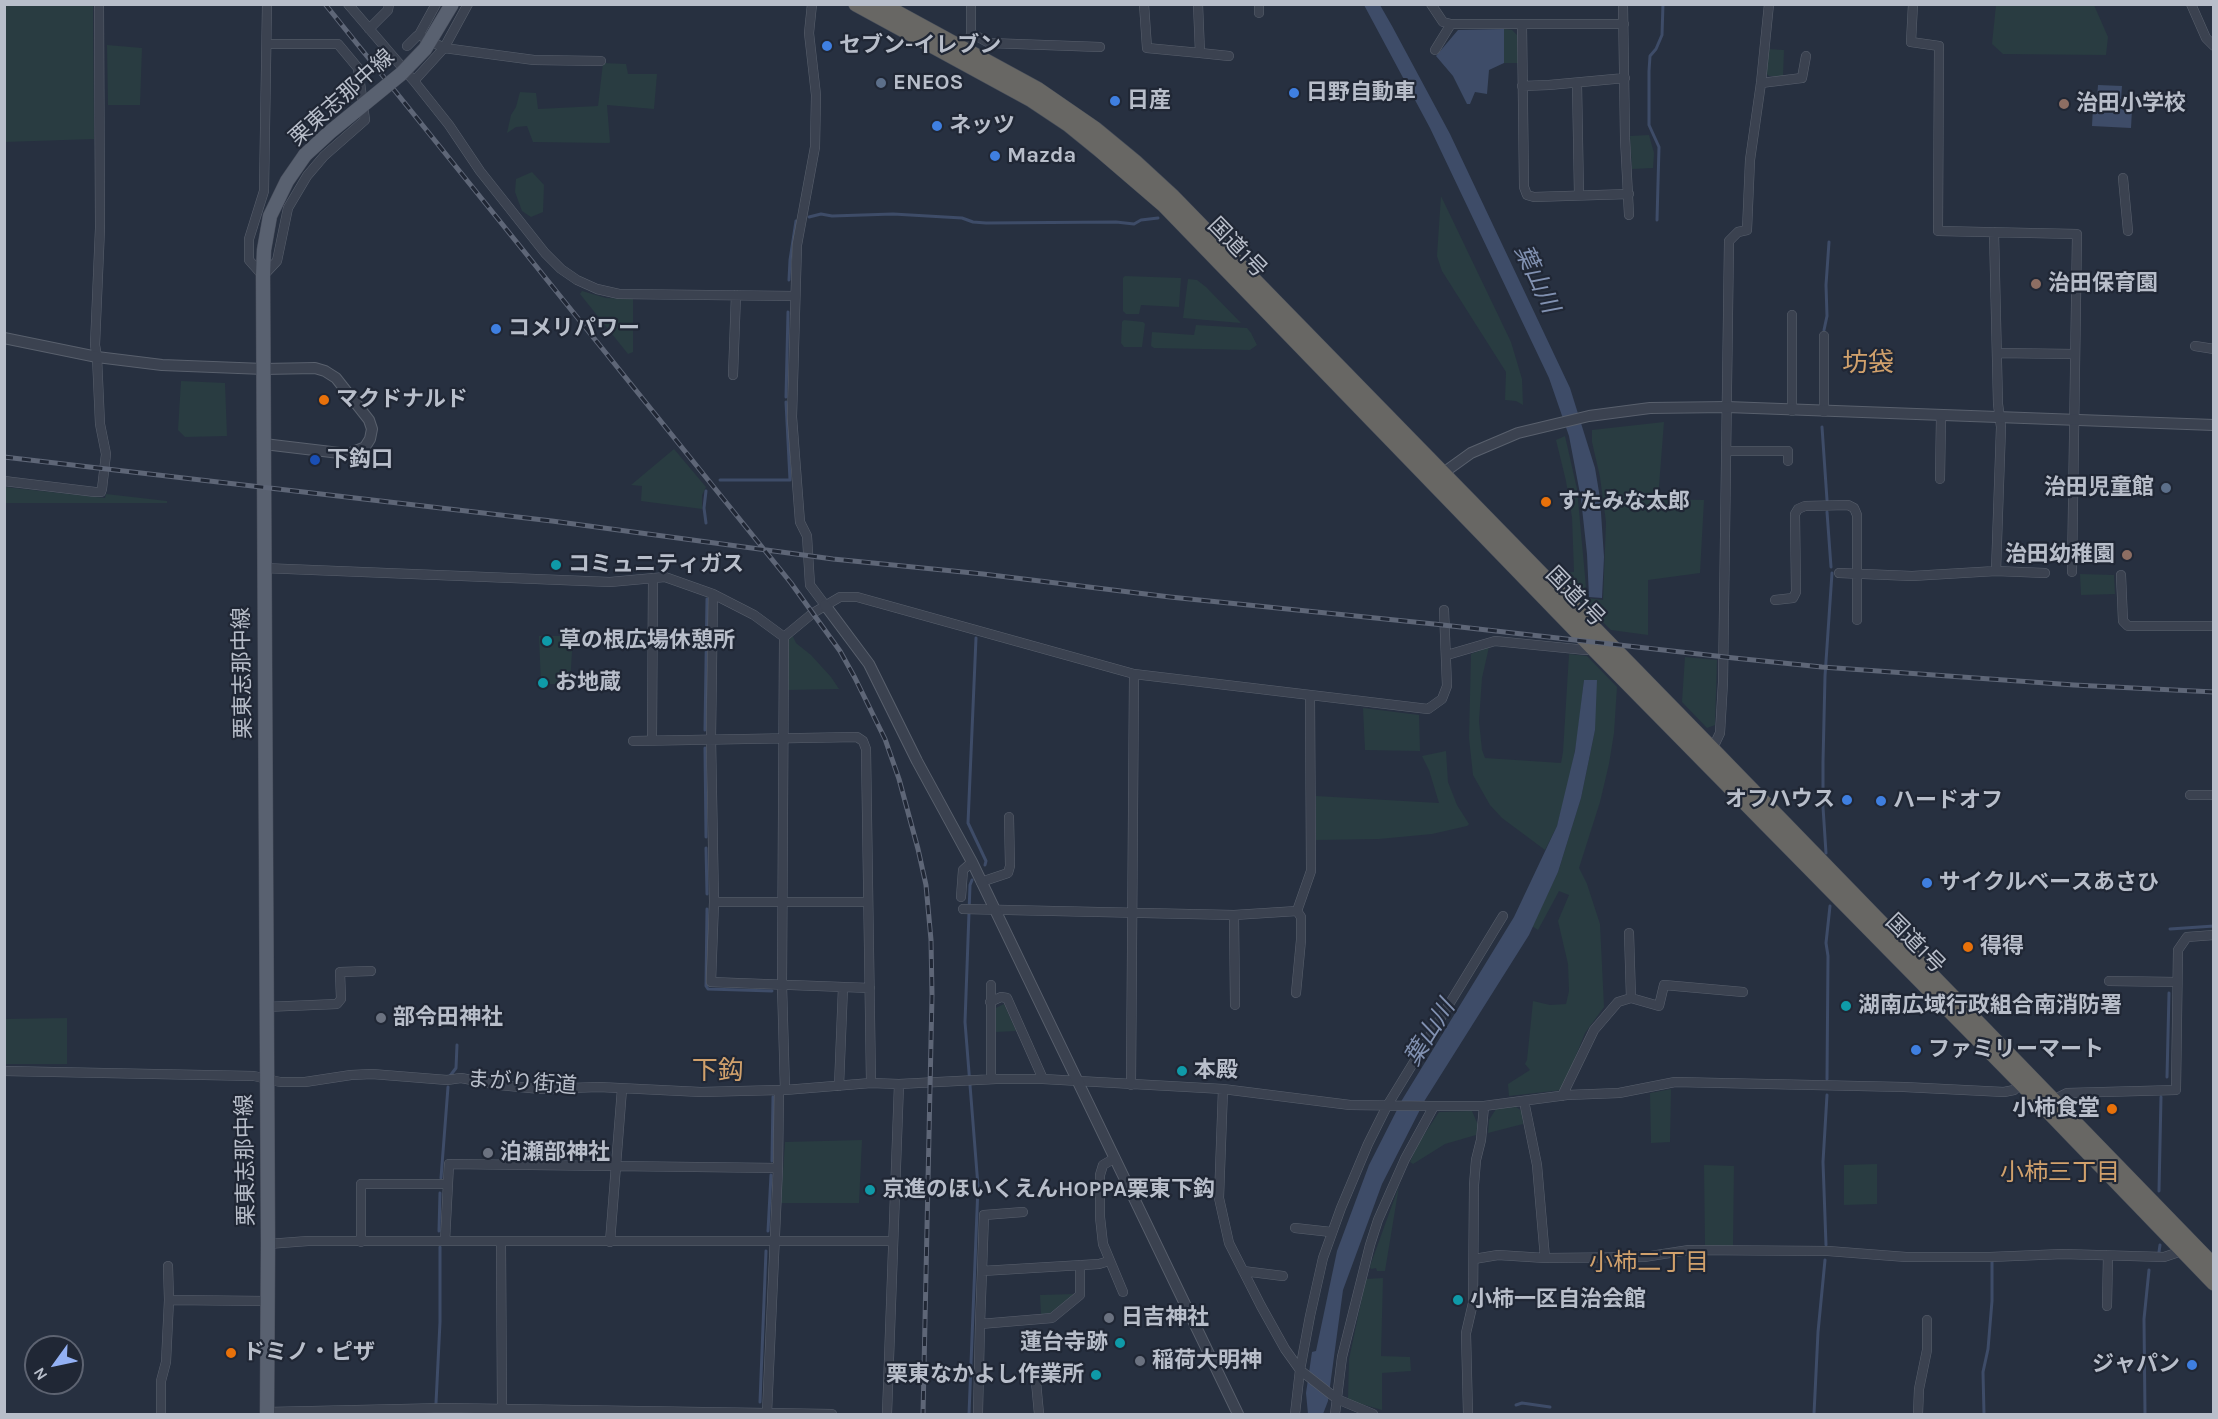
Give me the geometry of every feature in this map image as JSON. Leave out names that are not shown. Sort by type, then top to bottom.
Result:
[{"type":"highway","name":"国道1号","points":[[856,4],[1037,89],[1095,129],[1173,197],[1592,647],[1708,755],[2214,1283]]},
{"type":"highway","name":"国道1号","points":[[881,4],[967,58]]},
{"type":"highway","name":"国道1号","points":[[1437,478],[1708,755],[2053,1100],[2214,1266]]},
{"type":"main road","name":"栗東志那中線","points":[[267,1413],[263,568],[264,250],[270,216],[287,181],[305,155],[401,74],[425,49],[452,4]]},
{"type":"street","points":[[4,481],[101,492],[106,454],[101,431],[95,345],[100,228],[99,4]]},
{"type":"street","points":[[267,4],[264,191],[249,239],[249,260],[263,276],[277,261],[288,208],[307,176],[324,156],[365,120],[358,68],[338,44],[267,44]]},
{"type":"street","points":[[348,4],[449,125],[492,187],[545,253],[561,269],[577,280],[597,289],[620,294],[795,296]]},
{"type":"street","points":[[369,29],[388,10],[389,4]]},
{"type":"street","points":[[407,46],[419,35],[436,4]]},
{"type":"street","points":[[414,81],[444,48],[468,4]]},
{"type":"street","points":[[812,4],[809,33],[816,95],[815,147],[797,245],[792,417],[799,513],[800,522],[807,536],[810,585],[869,664],[917,761],[972,862],[1238,1414]]},
{"type":"street","points":[[967,58],[971,33],[971,4]]},
{"type":"street","points":[[1144,4],[1147,48],[1228,56]]},
{"type":"street","points":[[1197,4],[1200,53]]},
{"type":"street","points":[[1431,4],[1443,22],[1451,24],[1624,24]]},
{"type":"street","points":[[1623,4],[1625,138],[1629,215]]},
{"type":"street","points":[[1708,755],[1720,733],[1723,682],[1729,241],[1738,232],[1747,230],[1750,160],[1769,4]]},
{"type":"street","points":[[1913,4],[1911,42],[1939,46],[1938,231],[2077,234],[2072,572]]},
{"type":"street","points":[[2191,4],[2206,38],[2214,46]]},
{"type":"street","points":[[1435,50],[1451,24]]},
{"type":"street","points":[[1522,24],[1524,188],[1527,195],[1534,197],[1629,194]]},
{"type":"street","points":[[971,33],[989,43],[1100,47]]},
{"type":"street","points":[[419,35],[444,48],[534,60],[601,61]]},
{"type":"street","points":[[1761,82],[1802,78],[1806,56]]},
{"type":"street","points":[[1522,86],[1625,78]]},
{"type":"street","points":[[1577,83],[1579,195]]},
{"type":"street","points":[[2123,177],[2128,231]]},
{"type":"street","points":[[1994,232],[2000,417],[1996,571]]},
{"type":"street","points":[[733,375],[736,295]]},
{"type":"street","points":[[1792,315],[1792,411]]},
{"type":"street","points":[[1824,336],[1824,412]]},
{"type":"street","points":[[4,338],[97,357],[162,365],[264,369],[315,368],[336,378],[369,420],[372,429],[365,447],[348,454],[264,444]]},
{"type":"street","points":[[2195,346],[2214,349]]},
{"type":"street","points":[[1997,353],[2075,354]]},
{"type":"street","points":[[1437,478],[1470,453],[1518,433],[1589,416],[1650,408],[1727,407],[2214,425]]},
{"type":"street","points":[[1940,479],[1941,416]]},
{"type":"street","points":[[1726,451],[1788,451],[1788,461]]},
{"type":"street","points":[[1776,600],[1793,598],[1796,592],[1795,514],[1798,509],[1805,506],[1848,505],[1854,508],[1857,515],[1857,620]]},
{"type":"street","points":[[263,568],[613,582],[665,577],[713,594],[754,615],[784,637]]},
{"type":"street","points":[[1839,573],[1912,576],[1996,571],[2045,573]]},
{"type":"street","points":[[2121,575],[2123,621],[2128,626],[2214,626]]},
{"type":"street","points":[[652,739],[653,578]]},
{"type":"street","points":[[713,594],[711,738],[714,902],[711,982],[870,988]]},
{"type":"street","points":[[784,637],[825,605],[840,597],[857,597],[1134,674],[1428,709],[1442,699],[1447,686],[1444,610]]},
{"type":"street","points":[[767,1413],[782,1090],[784,637]]},
{"type":"street","points":[[1447,655],[1495,641],[1586,650],[1592,647]]},
{"type":"street","points":[[1131,1085],[1134,674]]},
{"type":"street","points":[[1297,911],[1311,872],[1310,695]]},
{"type":"street","points":[[633,741],[857,737],[863,741],[866,749],[871,1083]]},
{"type":"street","points":[[2190,795],[2214,795]]},
{"type":"street","points":[[981,882],[1008,873],[1010,866],[1009,817]]},
{"type":"street","points":[[961,897],[963,870],[972,862]]},
{"type":"street","points":[[714,902],[868,902]]},
{"type":"street","points":[[968,909],[1234,915],[1297,911]]},
{"type":"street","points":[[1296,993],[1301,928],[1301,917],[1297,911]]},
{"type":"street","points":[[1234,915],[1235,1005]]},
{"type":"street","points":[[1295,1414],[1310,1316],[1331,1232],[1368,1144],[1503,915]]},
{"type":"street","points":[[1629,933],[1631,998]]},
{"type":"street","points":[[2053,1100],[2067,1093],[2176,1090],[2178,950],[2187,937],[2214,935]]},
{"type":"street","points":[[266,1007],[337,1004],[341,999],[340,972],[371,971]]},
{"type":"street","points":[[2109,981],[2177,982]]},
{"type":"street","points":[[991,985],[991,1079]]},
{"type":"street","points":[[1562,1096],[1594,1030],[1618,1002],[1631,998],[1659,1006],[1665,985],[1743,992]]},
{"type":"street","points":[[839,1086],[843,987]]},
{"type":"street","points":[[990,1002],[1002,997],[1007,999],[1043,1079]]},
{"type":"street","name":"まがり街道","points":[[4,1071],[254,1076],[280,1082],[305,1082],[372,1074],[447,1080],[460,1078],[540,1089],[599,1087],[701,1092],[782,1090],[871,1083],[1043,1079],[1223,1089],[1293,1099],[1389,1106],[1484,1106],[1562,1096],[1619,1093],[1675,1082],[1904,1087],[2004,1092],[2014,1090],[2021,1083]]},
{"type":"street","points":[[887,1414],[899,1084]]},
{"type":"street","points":[[610,1242],[622,1089]]},
{"type":"street","points":[[1223,1089],[1220,1198],[1229,1243],[1285,1349],[1300,1370],[1337,1399],[1373,1414]]},
{"type":"street","points":[[1524,1101],[1537,1165],[1545,1258]]},
{"type":"street","points":[[1335,1414],[1348,1325],[1378,1220],[1431,1106]]},
{"type":"street","points":[[1468,1414],[1466,1333],[1473,1303],[1474,1185],[1484,1106]]},
{"type":"street","points":[[1115,1158],[1103,1165],[1100,1175],[1103,1244],[1123,1292]]},
{"type":"street","points":[[445,1241],[449,1164],[778,1168]]},
{"type":"street","points":[[361,1242],[361,1184],[447,1184]]},
{"type":"street","points":[[978,1413],[984,1215],[1023,1212]]},
{"type":"street","points":[[1295,1228],[1331,1232]]},
{"type":"street","points":[[268,1244],[308,1241],[893,1241]]},
{"type":"street","points":[[501,1242],[502,1409]]},
{"type":"street","points":[[1474,1259],[1498,1255],[1545,1258],[1644,1257],[1689,1250],[1828,1251],[1906,1257],[2108,1255],[2164,1257],[2182,1251]]},
{"type":"street","points":[[2107,1306],[2108,1255]]},
{"type":"street","points":[[982,1271],[1099,1264],[1109,1261]]},
{"type":"street","points":[[980,1324],[1052,1318],[1080,1294],[1080,1265]]},
{"type":"street","points":[[161,1414],[161,1381],[166,1362],[169,1300],[168,1266]]},
{"type":"street","points":[[1243,1271],[1284,1276]]},
{"type":"street","points":[[169,1300],[267,1301]]},
{"type":"street","points":[[1918,1414],[1919,1389],[1927,1350],[1926,1320]]},
{"type":"street","points":[[1035,1371],[1039,1414]]},
{"type":"street","points":[[267,1413],[446,1408],[832,1414]]},
{"type":"green space","points":[[4,5],[93,5],[94,139],[5,142]]},
{"type":"green space","points":[[1996,5],[2094,5],[2108,37],[2106,55],[2003,54],[1992,44]]},
{"type":"green space","points":[[1504,29],[1512,30],[1517,35],[1518,63],[1504,63]]},
{"type":"green space","points":[[107,45],[142,48],[140,105],[108,105]]},
{"type":"green space","points":[[1767,49],[1784,50],[1783,76],[1769,76],[1764,71]]},
{"type":"green space","points":[[603,63],[626,64],[628,74],[657,74],[654,109],[607,105],[609,143],[533,142],[527,126],[516,127],[507,133],[520,92],[536,93],[538,109],[598,106]]},
{"type":"green space","points":[[1649,135],[1654,153],[1653,168],[1632,169],[1630,136]]},
{"type":"green space","points":[[532,172],[544,185],[543,212],[531,217],[522,211],[515,192],[516,179]]},
{"type":"green space","points":[[1441,196],[1511,342],[1522,379],[1523,405],[1516,401],[1505,400],[1506,372],[1442,271],[1437,256]]},
{"type":"green space","points":[[1125,276],[1181,278],[1179,307],[1141,305],[1139,314],[1126,314],[1123,311],[1123,278]]},
{"type":"green space","points":[[1188,279],[1197,280],[1206,287],[1241,323],[1183,318]]},
{"type":"green space","points":[[582,291],[606,298],[633,299],[633,352],[628,354],[580,294]]},
{"type":"green space","points":[[1124,320],[1145,324],[1142,347],[1124,347],[1121,343]]},
{"type":"green space","points":[[1196,325],[1247,328],[1257,345],[1250,350],[1154,348],[1151,346],[1152,332],[1194,335]]},
{"type":"green space","points":[[181,381],[225,383],[227,436],[185,437],[178,430]]},
{"type":"green space","points":[[1664,422],[1658,499],[1704,500],[1700,573],[1648,580],[1648,635],[1611,630],[1554,575],[1574,572],[1572,517],[1556,440],[1565,436],[1577,489],[1587,598],[1603,600],[1606,522],[1600,477],[1592,442],[1592,430]]},
{"type":"green space","points":[[674,449],[706,487],[702,495],[702,509],[641,501],[642,486],[631,485]]},
{"type":"green space","points":[[5,487],[105,498],[106,494],[167,501],[167,503],[5,503]]},
{"type":"green space","points":[[2080,574],[2114,575],[2115,594],[2081,595]]},
{"type":"green space","points":[[792,635],[796,643],[811,655],[839,689],[787,690],[787,642]]},
{"type":"green space","points":[[539,636],[573,636],[570,684],[541,684]]},
{"type":"green space","points":[[1489,647],[1482,678],[1479,721],[1485,758],[1561,763],[1569,654],[1587,656],[1617,687],[1609,764],[1600,802],[1579,868],[1587,884],[1600,924],[1604,1007],[1585,1033],[1562,1090],[1509,1096],[1508,1084],[1530,1070],[1525,1064],[1533,1001],[1550,1005],[1566,1004],[1569,991],[1568,964],[1558,921],[1569,895],[1559,891],[1538,930],[1532,926],[1558,872],[1581,798],[1595,730],[1584,680],[1570,778],[1557,826],[1545,850],[1502,818],[1490,805],[1473,775],[1469,738],[1471,654]]},
{"type":"green space","points":[[1685,657],[1717,660],[1715,725],[1707,728],[1682,702]]},
{"type":"green space","points":[[1363,708],[1419,715],[1420,751],[1365,750]]},
{"type":"green space","points":[[1446,751],[1448,782],[1457,805],[1469,824],[1467,826],[1432,834],[1379,839],[1316,840],[1316,796],[1439,803],[1429,770],[1422,756]]},
{"type":"green space","points":[[1004,1004],[1016,1031],[996,1032],[996,1008]]},
{"type":"green space","points":[[67,1018],[67,1064],[5,1064],[5,1019]]},
{"type":"green space","points":[[1671,1089],[1670,1142],[1651,1143],[1650,1093]]},
{"type":"green space","points":[[1516,1107],[1522,1111],[1523,1124],[1488,1133],[1489,1120],[1496,1109]]},
{"type":"green space","points":[[1472,1111],[1478,1125],[1476,1135],[1445,1144],[1413,1164],[1410,1162],[1418,1144],[1439,1112]]},
{"type":"green space","points":[[862,1140],[859,1203],[781,1203],[785,1142]]},
{"type":"green space","points":[[1877,1164],[1877,1204],[1844,1205],[1844,1165]]},
{"type":"green space","points":[[1704,1165],[1734,1166],[1733,1246],[1705,1246]]},
{"type":"green space","points":[[1399,1186],[1385,1271],[1377,1271],[1376,1268],[1371,1269],[1370,1266]]},
{"type":"green space","points":[[1383,1278],[1381,1356],[1410,1357],[1411,1371],[1382,1373],[1382,1410],[1348,1400],[1349,1359],[1366,1279]]},
{"type":"green space","points":[[1074,1294],[1050,1313],[1041,1314],[1040,1295]]},
{"type":"water","points":[[1364,5],[1380,5],[1392,26],[1450,134],[1570,388],[1595,468],[1600,498],[1604,557],[1602,598],[1589,597],[1581,499],[1569,436],[1549,378],[1430,128]]},
{"type":"water","points":[[1504,29],[1504,63],[1489,70],[1487,94],[1475,92],[1470,104],[1467,104],[1453,76],[1436,56],[1458,30]]},
{"type":"water","points":[[2098,85],[2122,86],[2121,99],[2097,98]]},
{"type":"water","points":[[2093,107],[2132,110],[2131,128],[2092,126]]},
{"type":"water","points":[[1584,680],[1597,680],[1595,730],[1581,798],[1558,872],[1529,935],[1425,1100],[1382,1184],[1343,1290],[1328,1401],[1323,1414],[1308,1414],[1306,1393],[1312,1352],[1316,1351],[1337,1251],[1369,1165],[1402,1100],[1514,917],[1557,826],[1575,751]]},
{"type":"waterway","points":[[1657,220],[1659,147],[1649,125],[1649,71],[1650,56],[1662,35],[1663,4]]},
{"type":"waterway","points":[[809,217],[821,214],[832,216],[893,214],[962,218],[986,223],[1116,222],[1134,224],[1141,220],[1158,218]]},
{"type":"waterway","points":[[789,280],[796,221]]},
{"type":"waterway","points":[[1824,330],[1827,316],[1826,285],[1829,242]]},
{"type":"waterway","points":[[786,397],[788,312]]},
{"type":"waterway","points":[[720,480],[790,480],[786,402]]},
{"type":"waterway","points":[[1822,427],[1827,500]]},
{"type":"waterway","points":[[706,491],[704,508],[706,523]]},
{"type":"waterway","points":[[1827,512],[1831,567]]},
{"type":"waterway","points":[[1826,853],[1823,762],[1825,676],[1832,573]]},
{"type":"waterway","points":[[705,730],[707,599]]},
{"type":"waterway","points":[[976,638],[968,823],[986,861],[985,865]]},
{"type":"waterway","points":[[705,748],[706,837]]},
{"type":"waterway","points":[[706,848],[707,894]]},
{"type":"waterway","points":[[969,1414],[978,1186],[965,1022],[972,880]]},
{"type":"waterway","points":[[1827,1079],[1828,956],[1826,943],[1830,906]]},
{"type":"waterway","points":[[707,909],[706,986],[708,989],[772,991]]},
{"type":"waterway","points":[[2170,929],[2214,926]]},
{"type":"waterway","points":[[2167,1077],[2169,993]]},
{"type":"waterway","points":[[450,1076],[456,1068],[457,1045]]},
{"type":"waterway","points":[[441,1178],[448,1087]]},
{"type":"waterway","points":[[1826,1245],[1823,1162],[1827,1095]]},
{"type":"waterway","points":[[772,1161],[773,1097]]},
{"type":"waterway","points":[[2159,1191],[2161,1097]]},
{"type":"waterway","points":[[768,1231],[771,1175]]},
{"type":"waterway","points":[[439,1231],[440,1193]]},
{"type":"waterway","points":[[2159,1252],[2160,1245]]},
{"type":"waterway","points":[[436,1403],[440,1322],[440,1247]]},
{"type":"waterway","points":[[760,1402],[766,1251]]},
{"type":"waterway","points":[[1814,1414],[1818,1332],[1825,1260]]},
{"type":"waterway","points":[[1984,1414],[1983,1372],[1988,1349],[1992,1301],[1992,1261]]},
{"type":"waterway","points":[[2145,1414],[2144,1319],[2149,1270]]},
{"type":"waterway","points":[[1516,1405],[1522,1403],[1550,1407]]},
{"type":"railway","points":[[325,4],[791,583],[840,651],[885,739],[899,779],[918,849],[926,885],[931,940],[932,995],[923,1414]]},
{"type":"railway","points":[[4,457],[552,521],[833,559],[1734,658],[1822,667],[2074,685],[2214,692]]},
{"type":"place","name":"セブン-イレブン","points":[[827,46]]},
{"type":"place","name":"ENEOS","points":[[881,83]]},
{"type":"place","name":"日野自動車","points":[[1294,93]]},
{"type":"place","name":"日産","points":[[1115,101]]},
{"type":"place","name":"治田小学校","points":[[2064,104]]},
{"type":"place","name":"ネッツ","points":[[937,126]]},
{"type":"place","name":"Mazda","points":[[995,156]]},
{"type":"place","name":"治田保育園","points":[[2036,284]]},
{"type":"place","name":"コメリパワー","points":[[496,329]]},
{"type":"place","name":"マクドナルド","points":[[324,400]]},
{"type":"place","name":"下鈎口","points":[[315,460]]},
{"type":"place","name":"治田児童館","points":[[2166,488]]},
{"type":"place","name":"すたみな太郎","points":[[1546,502]]},
{"type":"place","name":"治田幼稚園","points":[[2127,555]]},
{"type":"place","name":"コミュニティガス","points":[[556,565]]},
{"type":"place","name":"草の根広場休憩所","points":[[547,641]]},
{"type":"place","name":"お地蔵","points":[[543,683]]},
{"type":"place","name":"オフハウス","points":[[1847,800]]},
{"type":"place","name":"ハードオフ","points":[[1881,801]]},
{"type":"place","name":"サイクルベースあさひ","points":[[1927,883]]},
{"type":"place","name":"得得","points":[[1968,947]]},
{"type":"place","name":"湖南広域行政組合南消防署","points":[[1846,1006]]},
{"type":"place","name":"部令田神社","points":[[381,1018]]},
{"type":"place","name":"ファミリーマート","points":[[1916,1050]]},
{"type":"place","name":"本殿","points":[[1182,1071]]},
{"type":"place","name":"小柿食堂","points":[[2112,1109]]},
{"type":"place","name":"泊瀬部神社","points":[[488,1153]]},
{"type":"place","name":"京進のほいくえんHOPPA栗東下鈎","points":[[870,1190]]},
{"type":"place","name":"小柿一区自治会館","points":[[1458,1300]]},
{"type":"place","name":"日吉神社","points":[[1109,1318]]},
{"type":"place","name":"蓮台寺跡","points":[[1120,1343]]},
{"type":"place","name":"ドミノ・ピザ","points":[[231,1353]]},
{"type":"place","name":"稲荷大明神","points":[[1140,1361]]},
{"type":"place","name":"ジャパン","points":[[2192,1365]]},
{"type":"place","name":"栗東なかよし作業所","points":[[1096,1375]]},
{"type":"district","name":"坊袋","points":[[1868,364]]},
{"type":"district","name":"下鈎","points":[[718,1072]]},
{"type":"district","name":"小柿三丁目","points":[[2060,1173]]},
{"type":"district","name":"小柿二丁目","points":[[1649,1263]]},
{"type":"water label","name":"葉山川","points":[[1536,279]]},
{"type":"water label","name":"葉山川","points":[[1430,1033]]}]
